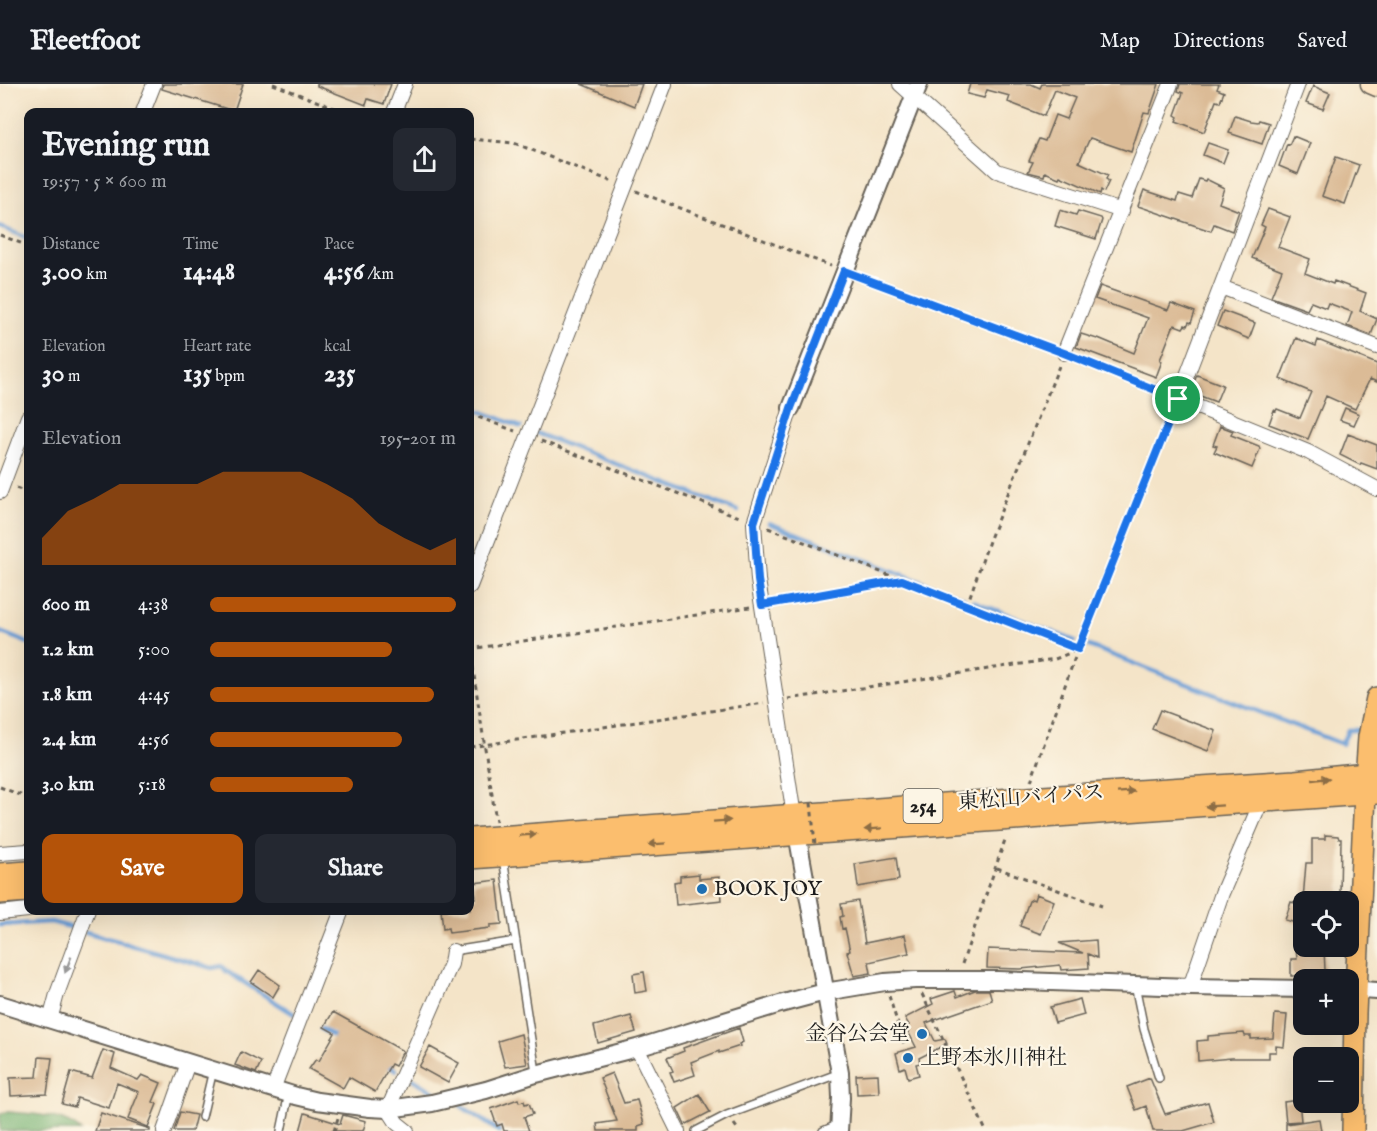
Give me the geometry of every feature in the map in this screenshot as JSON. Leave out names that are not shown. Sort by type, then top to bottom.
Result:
[{"type":"main road","points":[[1370,84],[1377,87]]},
{"type":"main road","points":[[1353,1131],[1372,784],[1369,737],[1377,698]]},
{"type":"main road","name":"東松山バイパス","points":[[474,857],[500,847],[804,824],[1027,798],[1295,782],[1372,784]]},
{"type":"main road","name":"東松山バイパス","points":[[804,824],[1013,819],[1261,802],[1372,784]]},
{"type":"main road","name":"東松山バイパス","points":[[474,840],[500,847]]},
{"type":"street","points":[[145,108],[154,84]]},
{"type":"street","points":[[396,108],[405,84]]},
{"type":"street","points":[[474,575],[665,84]]},
{"type":"street","points":[[900,84],[917,90],[997,171],[1122,211]]},
{"type":"street","points":[[1064,353],[1172,84]]},
{"type":"street","points":[[1298,84],[1178,399],[1308,452],[1377,489]]},
{"type":"street","points":[[839,1128],[840,1073],[825,993],[804,824],[758,580],[754,523],[791,408],[917,90]]},
{"type":"street","points":[[1221,287],[1377,347]]},
{"type":"street","points":[[0,492],[24,428]]},
{"type":"street","points":[[1190,987],[1222,893],[1261,802]]},
{"type":"street","points":[[0,852],[24,851]]},
{"type":"street","points":[[0,913],[18,886]]},
{"type":"street","points":[[50,1020],[57,994],[86,915]]},
{"type":"street","points":[[273,1089],[340,915]]},
{"type":"street","points":[[388,1109],[451,964],[453,951]]},
{"type":"street","points":[[0,1004],[273,1089],[343,1105],[388,1109],[459,1098],[536,1074],[637,1048],[772,1006],[885,982],[958,979],[1293,989]]},
{"type":"street","points":[[637,1048],[678,1131]]},
{"type":"street","points":[[164,1131],[188,1063]]},
{"type":"street","points":[[388,1109],[397,1124],[407,1131]]},
{"type":"lane","points":[[500,847],[536,1074]]},
{"type":"lane","points":[[453,951],[516,941]]},
{"type":"lane","points":[[1135,985],[1144,1029],[1159,1077]]},
{"type":"lane","points":[[202,1117],[213,1070]]},
{"type":"lane","points":[[696,1131],[727,1115],[840,1073]]},
{"type":"lane","points":[[281,1131],[289,1093]]},
{"type":"lane","points":[[823,1131],[839,1128]]},
{"type":"path","points":[[273,84],[334,108]]},
{"type":"path","points":[[474,139],[514,143],[844,271],[1064,353],[1178,399],[1078,649],[1032,777],[1027,798]]},
{"type":"path","points":[[0,235],[24,244]]},
{"type":"path","points":[[967,605],[993,530],[1064,353]]},
{"type":"path","points":[[474,416],[1078,649]]},
{"type":"path","points":[[474,648],[762,605],[902,580]]},
{"type":"path","points":[[474,673],[500,847]]},
{"type":"path","points":[[0,787],[24,796]]},
{"type":"path","points":[[958,979],[968,944],[1013,819]]},
{"type":"path","points":[[996,867],[1102,906]]},
{"type":"path","points":[[915,980],[986,1131]]},
{"type":"path","points":[[885,982],[904,1044]]},
{"type":"green space","points":[[8,1112],[56,1118],[81,1131],[0,1131],[0,1114]]},
{"type":"building","points":[[163,84],[243,84],[235,108],[224,108],[162,89]]},
{"type":"building","points":[[317,84],[391,84],[384,104],[368,99],[366,105],[317,86]]},
{"type":"building","points":[[581,84],[642,84],[634,106]]},
{"type":"building","points":[[970,84],[1031,84],[1040,88],[1042,84],[1159,84],[1149,113],[1144,112],[1131,152],[1090,138],[1079,162],[1108,175],[1106,179],[1109,181],[1104,192],[1101,190],[1100,194],[1060,176],[1059,178],[1045,172],[1044,176],[1028,172],[1033,162],[1029,161],[1039,139],[1045,141],[1055,115],[1066,119],[1075,98],[1055,90],[1044,116],[1008,102],[1010,96],[987,90],[984,98],[967,94]]},
{"type":"building","points":[[1180,84],[1219,84],[1217,89],[1224,92],[1220,102],[1216,101],[1204,132],[1176,121],[1178,117],[1175,115],[1183,93],[1178,91]]},
{"type":"building","points":[[1313,86],[1330,93],[1323,109],[1306,103]]},
{"type":"building","points":[[1235,116],[1269,123],[1262,144],[1229,133]]},
{"type":"building","points":[[1293,136],[1310,143],[1298,174],[1279,166],[1287,144],[1289,145]]},
{"type":"building","points":[[1208,143],[1228,150],[1223,163],[1203,155]]},
{"type":"building","points":[[1336,157],[1359,165],[1345,204],[1322,196]]},
{"type":"building","points":[[1199,179],[1205,181],[1206,179],[1224,188],[1219,203],[1239,211],[1232,231],[1214,224],[1211,231],[1138,206],[1144,190],[1177,201],[1179,194],[1192,198]]},
{"type":"building","points":[[1268,209],[1290,217],[1278,247],[1310,259],[1305,273],[1366,293],[1360,311],[1377,319],[1371,335],[1347,326],[1352,312],[1328,303],[1326,308],[1311,302],[1307,310],[1271,297],[1282,270],[1252,258],[1265,227],[1261,225]]},
{"type":"building","points":[[1060,210],[1076,215],[1078,211],[1101,218],[1096,239],[1055,226]]},
{"type":"building","points":[[1100,286],[1168,310],[1171,303],[1195,312],[1191,323],[1189,322],[1187,326],[1183,328],[1175,325],[1173,327],[1156,377],[1076,347],[1081,334],[1098,338],[1134,353],[1148,318],[1095,299]]},
{"type":"building","points":[[1223,311],[1255,323],[1249,339],[1217,326]]},
{"type":"building","points":[[1296,338],[1316,346],[1318,340],[1377,364],[1377,382],[1370,379],[1355,409],[1326,396],[1308,439],[1269,424],[1274,410],[1277,409],[1300,418],[1311,392],[1280,379]]},
{"type":"building","points":[[1197,375],[1223,385],[1216,402],[1190,392]]},
{"type":"building","points":[[1345,408],[1359,414],[1354,425],[1340,420]]},
{"type":"building","points":[[1220,426],[1233,431],[1231,435],[1259,446],[1260,449],[1252,468],[1214,452],[1217,446],[1213,445]]},
{"type":"building","points":[[1348,434],[1377,445],[1377,469],[1361,463],[1360,465],[1340,455]]},
{"type":"building","points":[[1160,710],[1216,731],[1208,751],[1152,729]]},
{"type":"building","points":[[1325,835],[1338,836],[1341,839],[1340,891],[1304,891],[1306,863],[1312,863],[1312,839],[1325,839]]},
{"type":"building","points":[[896,857],[899,880],[858,887],[855,864]]},
{"type":"building","points":[[699,874],[699,879],[720,877],[722,900],[676,905],[674,882],[680,881],[680,876]]},
{"type":"building","points":[[497,880],[502,924],[490,925],[490,928],[449,933],[448,928],[443,929],[442,915],[474,915],[474,898],[476,898],[474,883]]},
{"type":"building","points":[[1036,894],[1054,901],[1041,934],[1020,926],[1029,901],[1034,900]]},
{"type":"building","points":[[858,901],[865,943],[905,935],[909,953],[869,962],[871,973],[854,976],[847,952],[850,951],[845,928],[842,929],[840,917],[843,916],[841,904]]},
{"type":"building","points":[[1291,902],[1293,903],[1293,922],[1285,920]]},
{"type":"building","points":[[1096,940],[1097,958],[1088,954],[1089,968],[1061,970],[1060,965],[1021,969],[987,968],[988,949],[1083,953],[1059,943]]},
{"type":"building","points":[[1297,957],[1324,957],[1325,969],[1293,969],[1293,976],[1291,976],[1291,959],[1297,959]]},
{"type":"building","points":[[259,970],[280,985],[273,997],[251,982]]},
{"type":"building","points":[[644,972],[647,991],[635,993],[633,974]]},
{"type":"building","points":[[975,990],[989,990],[992,1000],[926,1023],[935,1041],[945,1039],[947,1044],[919,1058],[920,1063],[916,1064],[919,1075],[908,1078],[905,1067],[900,1069],[896,1053],[916,1047],[906,1027],[909,1025],[905,1018],[933,1004],[931,999],[955,991],[957,997]]},
{"type":"building","points":[[1080,999],[1084,1015],[1055,1023],[1050,1007]]},
{"type":"building","points":[[333,1012],[403,1051],[395,1066],[391,1064],[375,1092],[349,1077],[343,1088],[309,1069],[316,1059],[319,1061],[335,1033],[324,1027]]},
{"type":"building","points":[[1275,1014],[1287,1015],[1284,1047],[1276,1046],[1276,1052],[1269,1052],[1269,1058],[1198,1061],[1197,1041],[1208,1040],[1208,1036],[1244,1033],[1245,1036],[1251,1036],[1251,1039],[1273,1038]]},
{"type":"building","points":[[631,1016],[636,1032],[598,1043],[594,1026]]},
{"type":"building","points":[[739,1028],[743,1042],[739,1044],[740,1046],[691,1062],[695,1075],[674,1082],[670,1072],[673,1071],[667,1058],[684,1051],[683,1048]]},
{"type":"building","points":[[521,1034],[527,1064],[505,1067],[498,1041]]},
{"type":"building","points":[[430,1047],[459,1063],[448,1083],[419,1067]]},
{"type":"building","points":[[103,1050],[115,1054],[111,1068],[138,1080],[142,1075],[161,1083],[153,1102],[157,1104],[148,1127],[128,1119],[139,1092],[117,1083],[109,1108],[77,1098],[75,1107],[62,1104],[71,1072],[92,1078]]},
{"type":"building","points":[[241,1052],[261,1062],[256,1073],[235,1065]]},
{"type":"building","points":[[39,1057],[52,1058],[47,1094],[11,1096],[10,1078],[37,1077]]},
{"type":"building","points":[[612,1073],[624,1103],[637,1100],[644,1124],[638,1126],[638,1131],[598,1131],[597,1124],[617,1121],[600,1078]]},
{"type":"building","points":[[878,1074],[879,1093],[857,1094],[856,1075]]},
{"type":"building","points":[[1150,1078],[1165,1114],[1208,1102],[1214,1122],[1183,1131],[1153,1131],[1146,1106],[1136,1110],[1127,1087]]},
{"type":"building","points":[[699,1094],[710,1112],[685,1125],[677,1108]]},
{"type":"building","points":[[518,1099],[519,1102],[529,1103],[533,1114],[524,1117],[529,1131],[504,1131],[502,1124],[497,1126],[491,1109]]},
{"type":"building","points":[[1293,1101],[1293,1113],[1300,1113],[1301,1121],[1286,1122],[1284,1102]]},
{"type":"building","points":[[180,1112],[196,1115],[192,1131],[174,1131]]},
{"type":"building","points":[[101,1113],[150,1129],[150,1131],[95,1131]]},
{"type":"building","points":[[305,1113],[340,1124],[343,1115],[366,1121],[363,1131],[300,1131]]},
{"type":"building","points":[[1319,1119],[1321,1131],[1286,1131],[1286,1124]]},
{"type":"waterway","points":[[0,227],[24,236]]},
{"type":"waterway","points":[[474,409],[521,427]]},
{"type":"waterway","points":[[536,433],[738,511]]},
{"type":"waterway","points":[[769,523],[964,598]]},
{"type":"waterway","points":[[973,601],[1075,641]]},
{"type":"waterway","points":[[0,632],[24,641]]},
{"type":"waterway","points":[[1089,646],[1342,744],[1348,730],[1365,730]]},
{"type":"waterway","points":[[0,925],[51,922],[78,929]]},
{"type":"waterway","points":[[86,932],[212,968],[222,966],[226,971],[294,1014]]},
{"type":"waterway","points":[[321,1029],[339,1039]]},
{"type":"waterway","points":[[385,1064],[396,1070]]},
{"type":"waterway","points":[[411,1078],[434,1092]]},
{"type":"waterway","points":[[461,1106],[499,1131]]},
{"type":"place","name":"BOOK JOY","points":[[702,889]]},
{"type":"place","name":"金谷公会堂","points":[[922,1034]]},
{"type":"place","name":"上野本氷川神社","points":[[908,1058]]},
{"type":"route","points":[[844,271],[1064,353],[1178,399],[1078,649],[902,580],[762,605],[754,523],[791,408],[844,271]]}]
